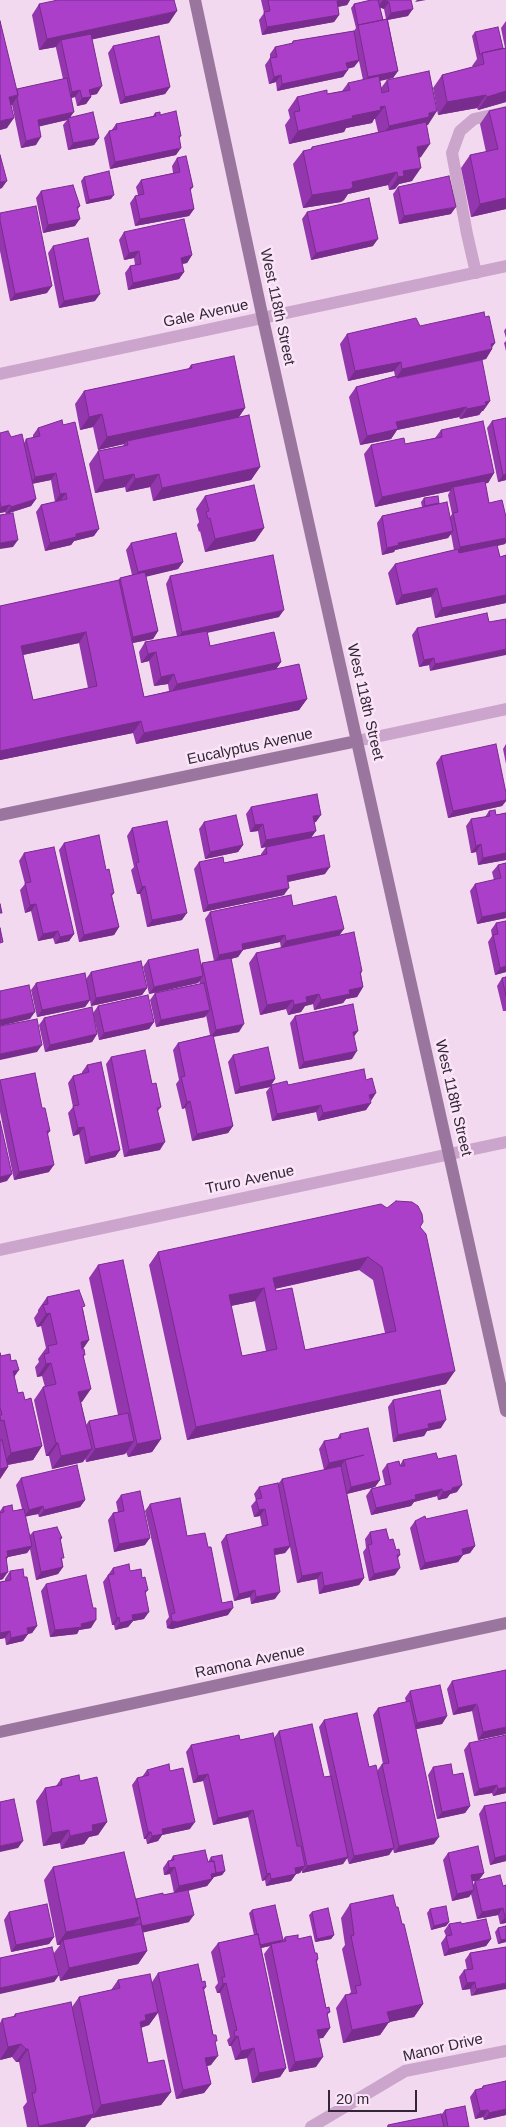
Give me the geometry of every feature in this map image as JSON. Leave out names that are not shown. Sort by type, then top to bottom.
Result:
[{"type":"street","name":"West 118th Street","points":[[195,0],[263,319],[506,1411]]},
{"type":"street","points":[[476,273],[452,153],[460,131],[474,119],[506,112]]},
{"type":"street","name":"Gale Avenue","points":[[0,374],[506,266]]},
{"type":"street","name":"Eucalyptus Avenue","points":[[0,815],[506,709]]},
{"type":"street","name":"Truro Avenue","points":[[0,1250],[506,1142]]},
{"type":"street","name":"Ramona Avenue","points":[[0,1732],[506,1623]]},
{"type":"street","name":"Manor Drive","points":[[311,2127],[405,2071],[506,2051]]},
{"type":"building","points":[[58,0],[174,0],[177,11],[47,39],[39,4]]},
{"type":"building","points":[[268,0],[342,0],[337,1],[339,15],[267,27],[264,12],[270,11]]},
{"type":"building","points":[[378,0],[383,20],[358,25],[354,4]]},
{"type":"building","points":[[384,0],[411,0],[413,9],[391,13],[389,2]]},
{"type":"building","points":[[387,19],[398,71],[368,77],[358,25]]},
{"type":"building","points":[[0,21],[18,95],[9,97],[14,118],[0,121]]},
{"type":"building","points":[[498,27],[503,48],[480,55],[475,32]]},
{"type":"building","points":[[354,31],[359,60],[346,63],[348,70],[282,84],[281,75],[274,77],[270,58],[277,57],[275,47],[293,43],[293,41]]},
{"type":"building","points":[[91,34],[102,86],[89,90],[91,97],[82,98],[80,90],[72,92],[61,40]]},
{"type":"building","points":[[159,36],[170,87],[125,97],[113,46]]},
{"type":"building","points":[[506,48],[506,91],[487,97],[486,95],[447,102],[442,75],[484,64],[482,53]]},
{"type":"building","points":[[429,71],[437,111],[429,113],[429,117],[389,126],[385,106],[380,107],[381,110],[298,131],[294,112],[300,111],[297,97],[327,90],[327,94],[350,90],[348,83],[379,76],[382,93],[389,91],[387,80]]},
{"type":"building","points":[[67,78],[74,112],[38,120],[41,137],[26,141],[17,98],[17,89]]},
{"type":"building","points":[[506,107],[506,198],[480,204],[470,155],[498,149],[489,111]]},
{"type":"building","points":[[176,111],[181,136],[179,136],[181,148],[115,162],[109,131],[117,129],[116,124],[156,116],[155,113],[160,112],[160,115]]},
{"type":"building","points":[[93,112],[99,138],[73,143],[68,118]]},
{"type":"building","points":[[426,122],[430,144],[417,147],[421,168],[403,171],[404,176],[398,177],[397,172],[352,182],[353,187],[350,189],[312,195],[303,151],[312,149],[312,147]]},
{"type":"building","points":[[0,155],[7,181],[0,182]]},
{"type":"building","points":[[186,156],[193,187],[190,188],[194,209],[140,219],[135,196],[144,194],[141,180],[180,172],[177,158]]},
{"type":"building","points":[[109,171],[114,195],[89,200],[84,177]]},
{"type":"building","points":[[449,176],[456,207],[404,216],[398,187]]},
{"type":"building","points":[[73,185],[80,206],[77,207],[80,219],[48,225],[41,191]]},
{"type":"building","points":[[369,198],[378,239],[316,253],[307,212]]},
{"type":"building","points":[[36,206],[52,286],[15,294],[0,213]]},
{"type":"building","points":[[184,219],[192,255],[181,258],[184,272],[133,283],[130,266],[141,264],[139,251],[129,253],[124,232]]},
{"type":"building","points":[[88,238],[100,294],[64,301],[53,246]]},
{"type":"building","points":[[484,312],[485,317],[489,316],[495,343],[491,344],[492,349],[402,369],[401,362],[355,371],[347,334],[416,318],[420,326]]},
{"type":"building","points":[[234,356],[245,408],[107,437],[102,414],[89,417],[84,391],[192,368],[191,365]]},
{"type":"building","points":[[482,360],[490,401],[485,402],[486,405],[467,409],[466,407],[396,422],[398,429],[367,436],[356,387],[396,376],[397,378]]},
{"type":"building","points":[[249,415],[260,467],[162,488],[159,474],[135,479],[134,474],[104,480],[98,451],[128,445],[127,441]]},
{"type":"building","points":[[506,418],[506,474],[503,475],[492,421]]},
{"type":"building","points":[[62,420],[63,425],[75,422],[99,529],[76,534],[76,537],[50,543],[41,505],[67,499],[66,493],[60,494],[56,473],[35,477],[26,439],[40,436],[38,428]]},
{"type":"building","points":[[483,421],[494,473],[382,497],[371,445],[404,438],[405,444],[442,437],[441,430]]},
{"type":"building","points":[[8,431],[11,437],[22,434],[36,499],[11,507],[10,505],[1,507],[0,433]]},
{"type":"building","points":[[485,481],[489,503],[502,500],[506,517],[506,538],[460,547],[453,513],[458,512],[453,487]]},
{"type":"building","points":[[254,485],[264,528],[215,539],[210,518],[208,519],[206,512],[209,511],[205,496]]},
{"type":"building","points":[[438,496],[439,503],[425,506],[424,498]]},
{"type":"building","points":[[447,502],[453,531],[398,543],[399,545],[387,548],[382,516]]},
{"type":"building","points":[[13,513],[18,540],[0,543],[0,515]]},
{"type":"building","points":[[176,533],[183,562],[138,572],[131,543]]},
{"type":"building","points":[[497,545],[500,557],[506,555],[506,595],[442,608],[437,588],[402,595],[395,564],[458,549],[459,553]]},
{"type":"building","points":[[273,555],[284,610],[182,632],[170,576]]},
{"type":"building","points":[[145,572],[158,631],[133,637],[120,578]]},
{"type":"building","points":[[119,580],[144,697],[299,664],[307,699],[144,733],[141,721],[0,751],[0,606]],"holes":[[[86,632],[97,686],[33,700],[21,646]]]},
{"type":"building","points":[[487,613],[489,622],[506,619],[506,649],[435,664],[434,658],[424,660],[417,628]]},
{"type":"building","points":[[207,631],[210,646],[274,632],[281,662],[177,684],[174,674],[161,677],[156,652],[148,654],[145,642]]},
{"type":"building","points":[[496,744],[506,800],[453,811],[441,756]]},
{"type":"building","points":[[317,794],[321,815],[313,816],[316,831],[266,840],[263,824],[255,825],[251,807]]},
{"type":"building","points":[[495,810],[496,815],[506,813],[506,853],[483,858],[481,844],[476,846],[471,819],[490,816],[489,811]]},
{"type":"building","points":[[236,815],[243,845],[210,852],[204,822]]},
{"type":"building","points":[[167,821],[187,913],[152,920],[145,886],[142,887],[136,863],[139,862],[132,828]]},
{"type":"building","points":[[99,835],[106,870],[109,869],[114,893],[111,894],[119,927],[84,935],[64,843]]},
{"type":"building","points":[[324,835],[330,867],[287,876],[289,888],[208,905],[199,862],[223,857],[224,863],[267,854],[266,847]]},
{"type":"building","points":[[54,847],[74,934],[60,937],[58,931],[43,934],[36,904],[30,905],[25,883],[31,882],[24,853]]},
{"type":"building","points":[[506,863],[506,912],[482,917],[475,884],[501,878],[498,865]]},
{"type":"building","points":[[291,895],[293,906],[336,896],[344,929],[286,941],[285,935],[242,944],[243,950],[219,955],[210,912]]},
{"type":"building","points":[[506,921],[506,966],[500,968],[493,935],[498,934],[496,923]]},
{"type":"building","points":[[0,928],[3,942],[0,943]]},
{"type":"building","points":[[354,932],[362,971],[360,972],[363,987],[349,990],[350,994],[321,1000],[319,994],[306,997],[307,1002],[294,1005],[293,1000],[267,1005],[256,953]]},
{"type":"building","points":[[198,949],[203,976],[154,987],[148,960]]},
{"type":"building","points":[[231,958],[244,1024],[216,1030],[202,963]]},
{"type":"building","points":[[141,961],[147,988],[96,998],[91,972]]},
{"type":"building","points":[[85,973],[90,1000],[42,1010],[36,983]]},
{"type":"building","points":[[506,977],[506,996],[502,978]]},
{"type":"building","points":[[204,983],[210,1010],[161,1020],[155,993]]},
{"type":"building","points":[[29,985],[35,1012],[0,1020],[0,991]]},
{"type":"building","points":[[148,995],[154,1022],[104,1033],[98,1006]]},
{"type":"building","points":[[353,1004],[358,1031],[353,1032],[357,1051],[304,1062],[295,1016]]},
{"type":"building","points":[[92,1007],[97,1034],[50,1045],[44,1018]]},
{"type":"building","points":[[37,1019],[42,1045],[0,1054],[0,1026]]},
{"type":"building","points":[[213,1035],[233,1126],[197,1134],[190,1101],[187,1102],[181,1077],[185,1076],[178,1043]]},
{"type":"building","points":[[268,1047],[275,1079],[240,1087],[233,1055]]},
{"type":"building","points":[[145,1050],[152,1084],[156,1083],[161,1107],[157,1108],[165,1142],[129,1150],[111,1057]]},
{"type":"building","points":[[101,1062],[120,1150],[90,1157],[84,1127],[78,1128],[73,1106],[79,1105],[73,1076],[89,1072],[87,1065]]},
{"type":"building","points":[[364,1069],[366,1080],[372,1078],[376,1093],[369,1095],[371,1103],[323,1113],[321,1105],[277,1114],[271,1085],[287,1081],[288,1085]]},
{"type":"building","points":[[35,1073],[42,1108],[45,1108],[50,1131],[47,1131],[54,1165],[19,1172],[0,1080]]},
{"type":"building","points":[[0,1121],[12,1174],[0,1177]]},
{"type":"building","points":[[396,1201],[412,1202],[418,1206],[422,1214],[423,1222],[420,1227],[426,1234],[455,1371],[196,1427],[158,1252],[381,1204],[387,1208]],"holes":[[[368,1257],[382,1267],[396,1331],[305,1350],[292,1288],[276,1291],[273,1278]],[[264,1288],[277,1349],[242,1356],[229,1295]]]},
{"type":"building","points":[[123,1260],[161,1439],[137,1444],[98,1265]]},
{"type":"building","points":[[79,1290],[85,1306],[82,1307],[89,1340],[81,1342],[91,1389],[78,1392],[92,1449],[61,1456],[58,1443],[56,1443],[43,1387],[56,1384],[51,1363],[46,1364],[44,1354],[49,1353],[48,1346],[57,1344],[50,1313],[46,1314],[43,1305],[48,1304],[47,1297]]},
{"type":"building","points":[[0,1353],[1,1356],[10,1354],[11,1361],[16,1360],[19,1370],[13,1371],[18,1393],[23,1392],[25,1400],[31,1398],[42,1446],[11,1453],[4,1420],[1,1421],[0,1417],[2,1415],[0,1407]]},
{"type":"building","points":[[440,1390],[446,1420],[428,1424],[429,1428],[398,1435],[393,1400]]},
{"type":"building","points":[[128,1413],[134,1441],[95,1449],[89,1421]]},
{"type":"building","points":[[368,1428],[380,1480],[351,1487],[345,1460],[364,1455],[329,1463],[324,1441],[341,1438],[340,1434]]},
{"type":"building","points":[[0,1440],[2,1440],[8,1467],[0,1469]]},
{"type":"building","points":[[436,1453],[438,1459],[456,1455],[462,1485],[443,1492],[442,1489],[415,1495],[416,1499],[376,1508],[371,1489],[391,1484],[387,1464],[399,1461],[400,1466],[405,1466],[403,1460]]},
{"type":"building","points":[[77,1465],[85,1500],[44,1510],[43,1506],[29,1510],[21,1478]]},
{"type":"building","points":[[341,1466],[364,1578],[324,1586],[322,1572],[302,1576],[282,1479]]},
{"type":"building","points":[[278,1483],[290,1546],[274,1549],[280,1592],[256,1597],[255,1590],[239,1594],[226,1535],[268,1525],[265,1509],[259,1510],[256,1499],[262,1498],[259,1487]]},
{"type":"building","points":[[140,1491],[150,1538],[119,1544],[113,1513],[124,1511],[121,1495]]},
{"type":"building","points":[[180,1498],[187,1536],[205,1533],[208,1547],[211,1547],[222,1603],[232,1601],[233,1608],[177,1622],[172,1621],[171,1614],[175,1613],[150,1504]]},
{"type":"building","points":[[12,1505],[13,1511],[24,1509],[32,1546],[7,1551],[8,1572],[0,1574],[0,1513],[4,1512],[3,1507]]},
{"type":"building","points":[[467,1510],[475,1546],[462,1549],[463,1555],[425,1563],[415,1521],[425,1516],[426,1519]]},
{"type":"building","points":[[57,1527],[62,1538],[60,1538],[64,1558],[61,1558],[63,1567],[41,1572],[33,1532]]},
{"type":"building","points":[[386,1529],[389,1540],[393,1539],[396,1550],[399,1549],[400,1555],[397,1555],[400,1568],[374,1574],[368,1545],[372,1544],[370,1532]]},
{"type":"building","points":[[129,1564],[130,1571],[141,1569],[142,1578],[145,1577],[148,1590],[145,1591],[149,1612],[132,1615],[133,1620],[120,1623],[119,1617],[117,1618],[108,1575],[114,1574],[113,1568]]},
{"type":"building","points":[[23,1569],[24,1577],[27,1577],[37,1626],[27,1628],[28,1634],[11,1638],[10,1631],[0,1633],[0,1582],[11,1580],[10,1571]]},
{"type":"building","points":[[86,1575],[93,1608],[96,1608],[96,1620],[81,1624],[82,1627],[55,1630],[46,1584]]},
{"type":"building","points":[[506,1670],[506,1727],[483,1732],[477,1704],[458,1708],[452,1681]]},
{"type":"building","points":[[440,1685],[447,1716],[417,1723],[410,1691]]},
{"type":"building","points":[[410,1701],[439,1837],[399,1846],[382,1764],[389,1763],[378,1708]]},
{"type":"building","points":[[357,1713],[369,1767],[376,1765],[394,1848],[354,1856],[324,1720]]},
{"type":"building","points":[[312,1724],[324,1777],[331,1776],[348,1857],[307,1866],[279,1731]]},
{"type":"building","points":[[273,1733],[297,1846],[301,1846],[305,1866],[295,1868],[296,1874],[271,1879],[270,1873],[267,1874],[253,1810],[218,1818],[208,1774],[198,1776],[191,1745],[239,1735],[240,1740]]},
{"type":"building","points":[[506,1735],[506,1787],[498,1789],[497,1785],[479,1789],[469,1743]]},
{"type":"building","points":[[169,1764],[170,1771],[183,1768],[195,1822],[162,1829],[163,1834],[152,1836],[151,1832],[148,1832],[137,1778],[149,1775],[147,1770]]},
{"type":"building","points":[[451,1764],[453,1775],[463,1773],[470,1806],[442,1812],[433,1767]]},
{"type":"building","points":[[79,1775],[80,1781],[97,1777],[107,1822],[92,1825],[93,1831],[70,1836],[69,1830],[52,1833],[45,1788],[62,1785],[61,1779]]},
{"type":"building","points":[[14,1799],[23,1841],[0,1846],[0,1802]]},
{"type":"building","points":[[506,1802],[506,1855],[495,1858],[484,1806]]},
{"type":"building","points":[[478,1846],[484,1873],[471,1875],[474,1890],[457,1894],[448,1853]]},
{"type":"building","points":[[205,1850],[208,1862],[214,1861],[216,1873],[211,1874],[212,1879],[179,1886],[175,1867],[169,1868],[168,1861],[174,1860],[173,1856]]},
{"type":"building","points":[[124,1852],[140,1917],[66,1932],[53,1867]]},
{"type":"building","points":[[222,1855],[225,1871],[216,1873],[214,1861],[212,1862],[211,1857]]},
{"type":"building","points":[[500,1875],[503,1886],[506,1885],[506,1917],[503,1908],[482,1912],[475,1881]]},
{"type":"building","points":[[188,1890],[194,1915],[142,1926],[136,1899]]},
{"type":"building","points":[[393,1895],[402,1924],[404,1924],[423,2004],[387,2012],[390,2022],[352,2030],[345,1995],[357,1993],[355,1986],[361,1985],[351,1936],[354,1935],[350,1904]]},
{"type":"building","points":[[47,1904],[54,1937],[16,1945],[9,1912]]},
{"type":"building","points":[[275,1905],[283,1940],[260,1945],[252,1910]]},
{"type":"building","points":[[446,1906],[449,1922],[434,1926],[430,1909]]},
{"type":"building","points":[[328,1908],[334,1935],[317,1939],[312,1912]]},
{"type":"building","points":[[486,1919],[491,1939],[449,1949],[446,1936],[452,1935],[449,1924],[461,1922],[461,1924]]},
{"type":"building","points":[[141,1924],[147,1951],[69,1968],[63,1940]]},
{"type":"building","points":[[506,1926],[506,1939],[501,1940],[498,1928]]},
{"type":"building","points":[[258,1934],[286,2068],[259,2073],[254,2048],[241,2051],[238,2036],[235,2037],[234,2031],[237,2030],[226,1983],[223,1984],[222,1977],[225,1977],[218,1943]]},
{"type":"building","points":[[298,1935],[298,1939],[311,1936],[315,1953],[317,1953],[318,1959],[316,1960],[326,2008],[329,2007],[330,2012],[327,2013],[330,2028],[317,2030],[323,2057],[295,2062],[271,1944],[286,1941],[285,1937]]},
{"type":"building","points":[[52,1947],[59,1975],[0,1988],[0,1958]]},
{"type":"building","points":[[506,1947],[506,1983],[476,1989],[475,1982],[467,1983],[464,1970],[473,1969],[470,1953]]},
{"type":"building","points":[[198,1964],[202,1982],[205,1981],[206,1987],[203,1987],[213,2035],[216,2035],[217,2041],[215,2041],[218,2056],[205,2058],[211,2084],[183,2090],[158,1973]]},
{"type":"building","points":[[150,1974],[158,2012],[145,2015],[146,2020],[140,2022],[148,2063],[164,2060],[171,2092],[101,2105],[79,1997],[120,1988],[118,1980]]},
{"type":"building","points":[[71,2002],[94,2114],[39,2126],[32,2093],[35,2093],[36,2089],[28,2049],[21,2044],[8,2047],[2,2019],[16,2016],[15,2014]]},
{"type":"building","points":[[506,2081],[506,2109],[489,2113],[488,2110],[480,2111],[475,2090],[483,2088],[483,2086]]},
{"type":"building","points":[[465,2106],[469,2127],[448,2127],[445,2110]]},
{"type":"building","points":[[441,2114],[444,2127],[388,2127],[388,2125]]}]
